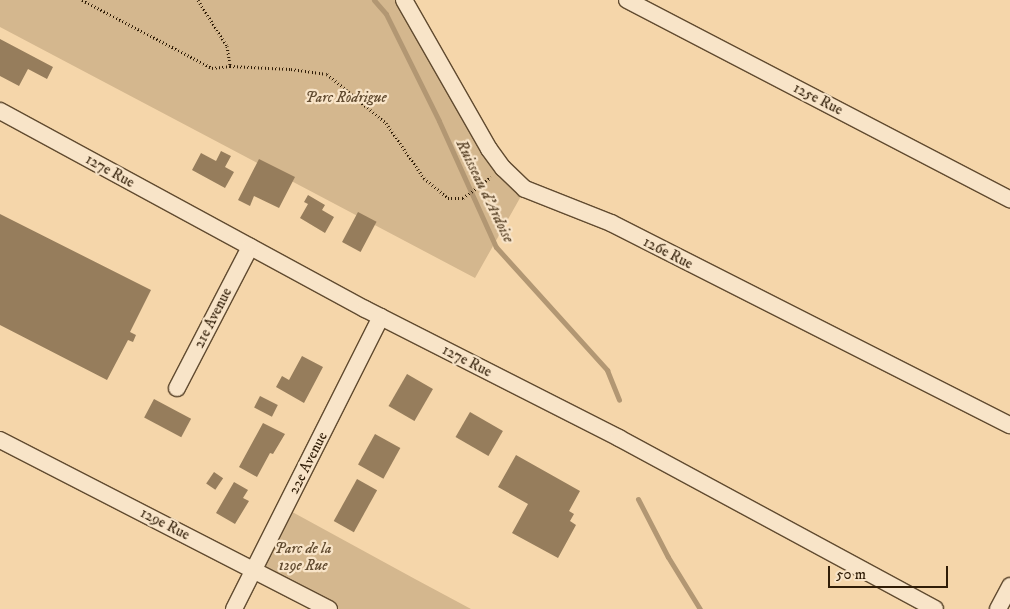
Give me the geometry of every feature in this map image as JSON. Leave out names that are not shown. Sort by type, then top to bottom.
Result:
[{"type":"street","name":"126e Rue","points":[[404,0],[489,149],[503,168],[525,189],[611,223],[1010,425]]},
{"type":"street","name":"125e Rue","points":[[627,0],[1010,199]]},
{"type":"street","name":"127e Rue","points":[[0,111],[381,318],[619,438],[935,609]]},
{"type":"street","name":"21e Avenue","points":[[177,388],[250,248]]},
{"type":"street","name":"22e Avenue","points":[[234,609],[381,318]]},
{"type":"street","name":"129e Rue","points":[[0,440],[330,609]]},
{"type":"street","points":[[998,609],[1010,586]]},
{"type":"path","points":[[82,0],[212,68],[230,66],[291,69],[327,74],[386,123],[424,178],[448,198],[463,198],[480,185]]},
{"type":"path","points":[[198,0],[227,46],[230,66]]},
{"type":"green space","name":"Parc Rodrigue","points":[[0,0],[404,0],[456,95],[525,189],[475,278],[0,27]]},
{"type":"green space","name":"Parc de la 129e Rue","points":[[285,508],[471,609],[329,609],[254,570]]},
{"type":"building","points":[[0,39],[53,67],[47,79],[28,69],[19,86],[0,76]]},
{"type":"building","points":[[221,151],[231,156],[225,167],[234,172],[225,188],[192,170],[201,153],[216,161]]},
{"type":"building","points":[[259,159],[295,177],[279,208],[254,196],[250,206],[238,200]]},
{"type":"building","points":[[308,195],[325,205],[322,210],[334,217],[325,233],[300,218],[308,204],[304,202]]},
{"type":"building","points":[[358,212],[377,222],[361,252],[342,242]]},
{"type":"building","points":[[0,214],[151,290],[130,332],[136,335],[133,342],[128,340],[107,380],[0,325]]},
{"type":"building","points":[[302,356],[323,367],[304,403],[276,387],[282,376],[289,380]]},
{"type":"building","points":[[407,374],[433,389],[414,421],[388,406]]},
{"type":"building","points":[[260,396],[278,405],[272,417],[254,408]]},
{"type":"building","points":[[154,399],[191,419],[181,437],[144,418]]},
{"type":"building","points":[[470,412],[503,431],[488,456],[456,437]]},
{"type":"building","points":[[263,423],[285,434],[273,454],[270,453],[257,477],[239,467]]},
{"type":"building","points":[[375,434],[400,448],[383,479],[358,465]]},
{"type":"building","points":[[516,455],[580,491],[569,511],[574,514],[570,521],[576,525],[558,558],[512,533],[528,504],[498,487]]},
{"type":"building","points":[[214,472],[223,478],[215,490],[206,484]]},
{"type":"building","points":[[357,479],[377,490],[354,532],[334,521]]},
{"type":"building","points":[[234,482],[248,490],[243,498],[249,501],[235,524],[216,513]]},
{"type":"waterway","name":"Ruisseau d'Ardoise","points":[[374,0],[386,14],[439,121],[496,247],[607,370],[619,400]]},
{"type":"waterway","name":"Ruisseau d'Ardoise","points":[[638,499],[668,557],[700,609]]}]
